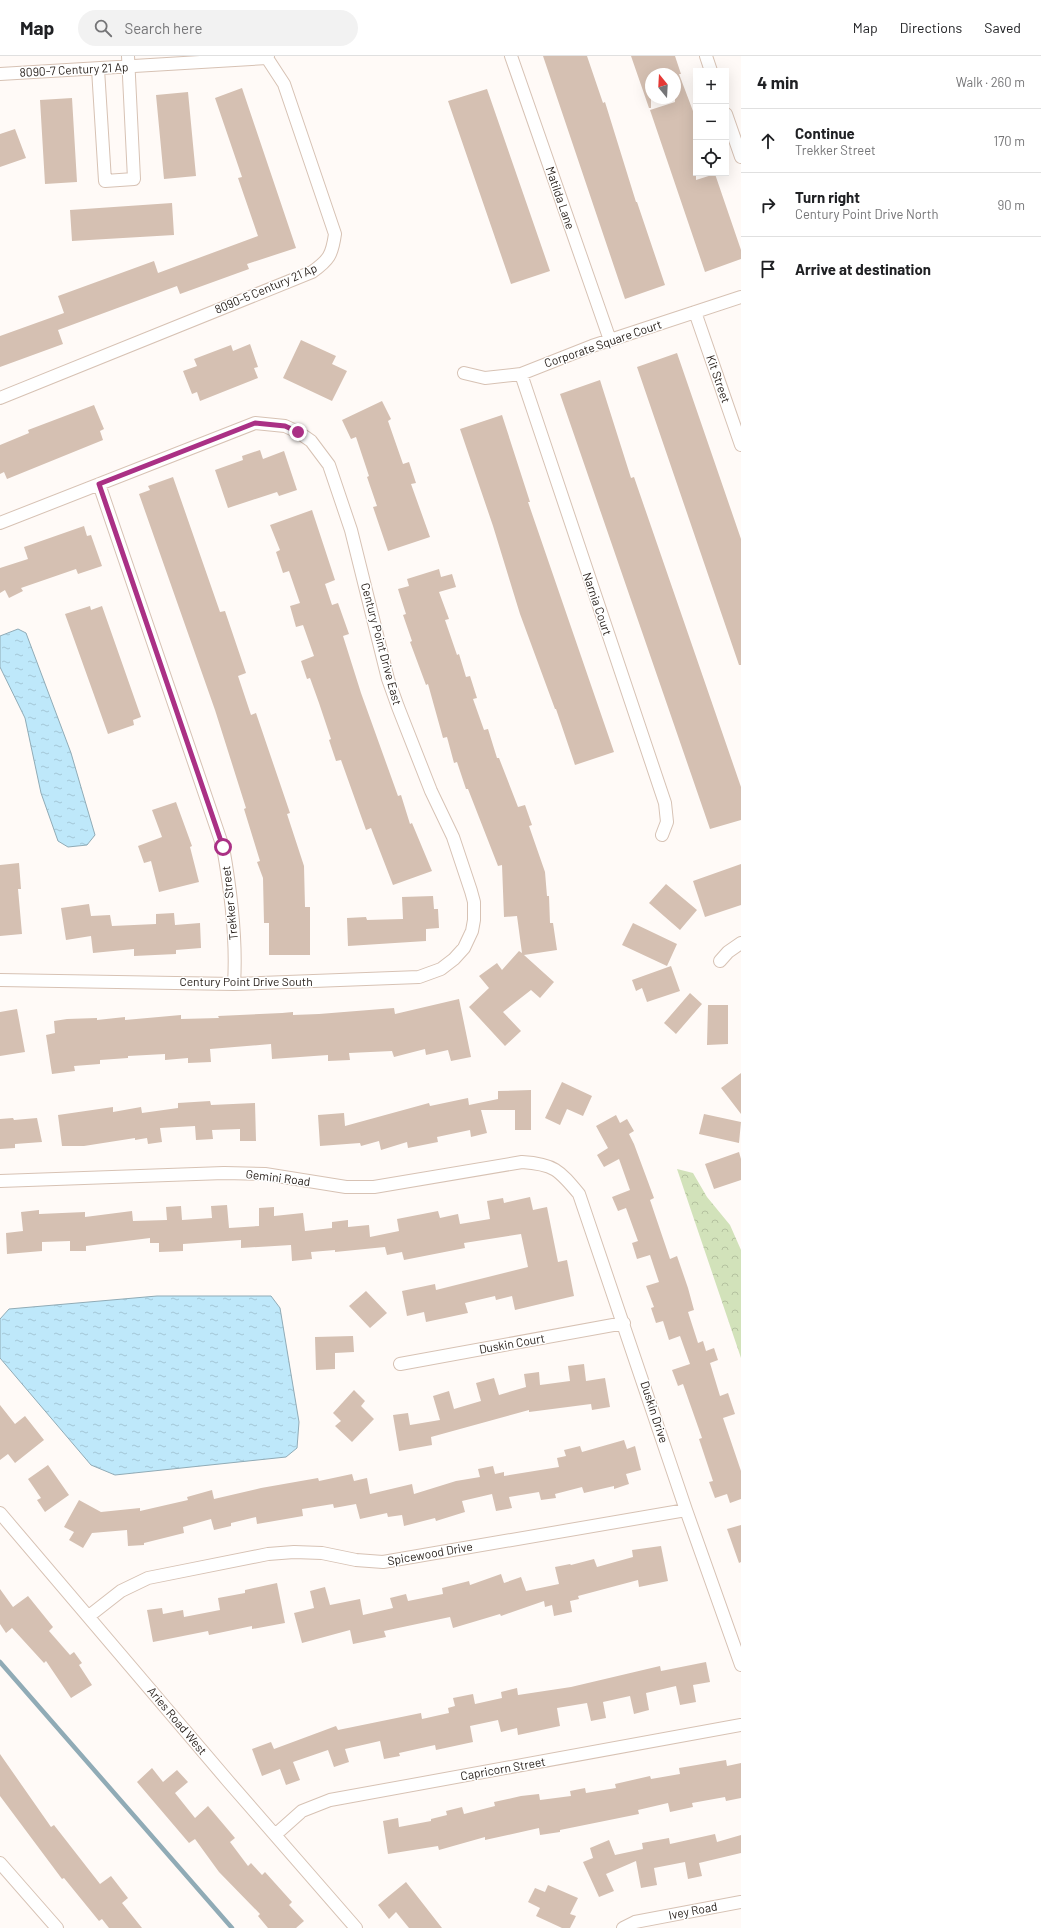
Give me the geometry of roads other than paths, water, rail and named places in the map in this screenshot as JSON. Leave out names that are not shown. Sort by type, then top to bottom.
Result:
[{"type":"street","name":"Matilda Lane","points":[[511,56],[610,340]]},
{"type":"street","points":[[706,56],[710,68]]},
{"type":"street","name":"8090-7 Century 21 Ap","points":[[0,74],[98,69],[128,62],[267,57]]},
{"type":"street","name":"8090-5 Century 21 Ap","points":[[0,398],[312,272],[325,262],[332,252],[335,234],[284,84],[267,57]]},
{"type":"street","points":[[98,69],[104,181],[134,180],[128,62]]},
{"type":"street","points":[[729,123],[741,157]]},
{"type":"street","name":"Corporate Square Court","points":[[464,373],[485,378],[521,374],[610,340],[741,298]]},
{"type":"street","name":"Kit Street","points":[[695,312],[741,445]]},
{"type":"street","name":"Narnia Court","points":[[521,374],[665,803],[667,822],[662,834]]},
{"type":"street","name":"Century Point Drive East","points":[[0,523],[255,423],[285,426],[298,432],[311,441],[329,465],[351,530],[371,604],[388,678],[431,791],[453,837],[471,890],[474,902],[474,920],[472,931]]},
{"type":"street","name":"Trekker Street","points":[[99,484],[223,847],[230,884],[234,947],[234,984]]},
{"type":"street","name":"Century Point Drive South","points":[[0,980],[234,984],[419,978],[441,969],[454,959],[464,948],[472,931]]},
{"type":"street","points":[[720,961],[728,952],[741,943]]},
{"type":"street","name":"Gemini Road","points":[[0,1181],[224,1172],[265,1174],[346,1187],[374,1187],[522,1162],[539,1163],[553,1167]]},
{"type":"street","name":"Duskin Drive","points":[[553,1167],[579,1194],[686,1510],[741,1665]]},
{"type":"street","name":"Duskin Court","points":[[400,1364],[624,1324]]},
{"type":"street","name":"Spicewood Drive","points":[[89,1616],[121,1591],[148,1578],[268,1554],[294,1552],[322,1553],[356,1560],[383,1562],[686,1510]]},
{"type":"street","name":"Aries Road West","points":[[0,1513],[356,1928]]},
{"type":"street","name":"Capricorn Street","points":[[275,1835],[302,1811],[330,1800],[741,1726]]},
{"type":"street","points":[[0,1863],[57,1928]]},
{"type":"street","name":"Ivey Road","points":[[624,1928],[636,1922],[741,1902]]},
{"type":"water","points":[[18,629],[26,633],[71,753],[95,835],[87,845],[68,847],[58,841],[41,793],[25,718],[0,667],[0,636]]},
{"type":"water","points":[[157,1296],[271,1296],[280,1308],[299,1422],[297,1448],[286,1457],[115,1475],[91,1465],[0,1358],[0,1319],[9,1309]]},
{"type":"waterway","points":[[0,1662],[232,1928]]}]
